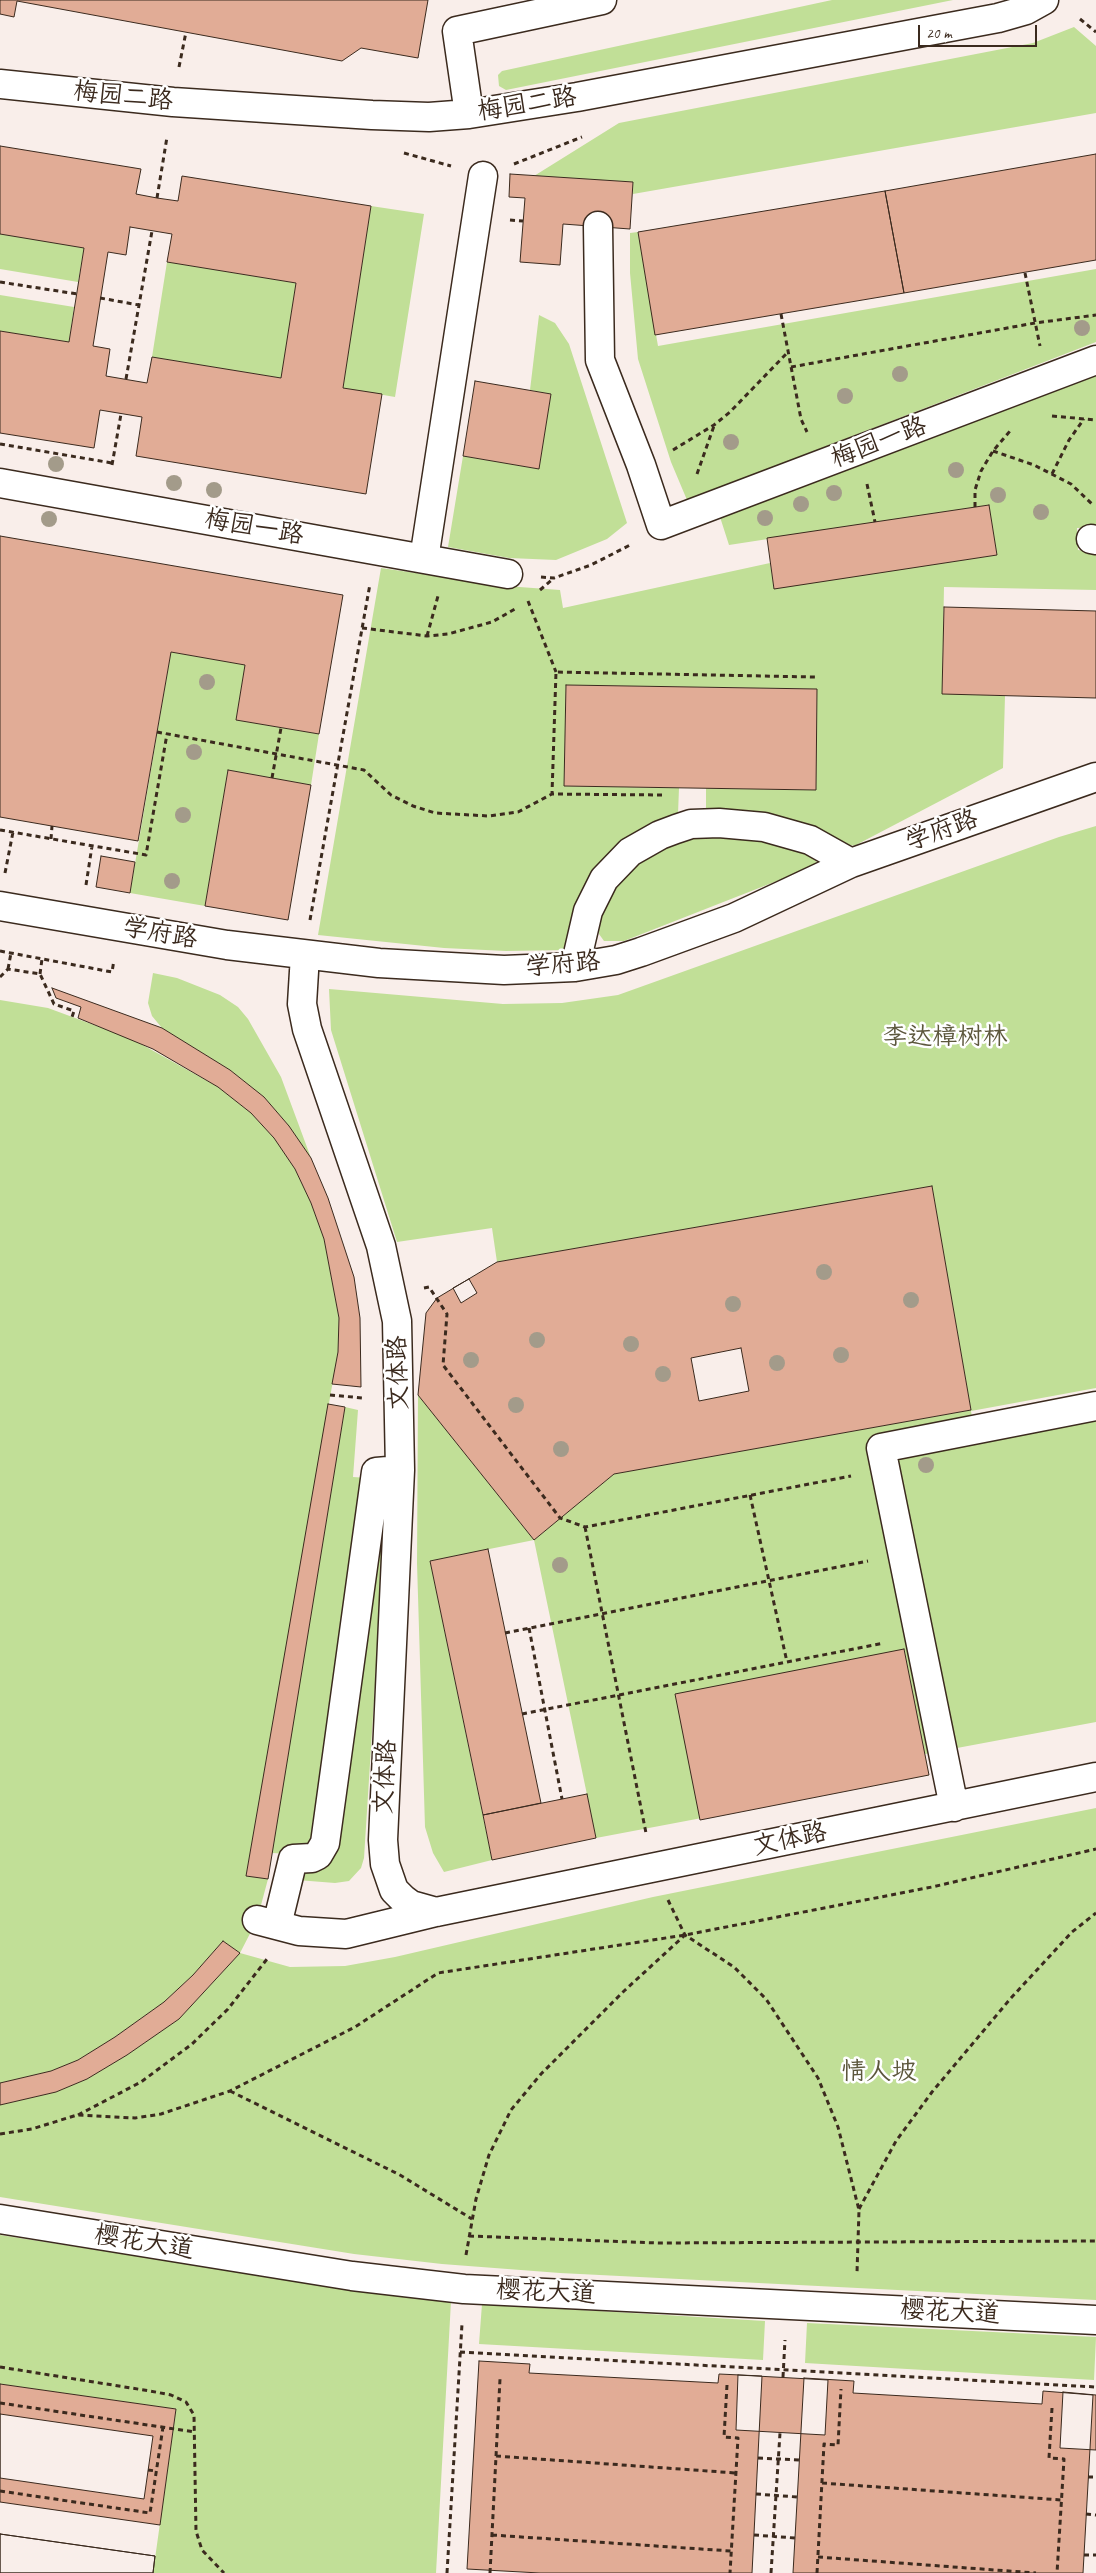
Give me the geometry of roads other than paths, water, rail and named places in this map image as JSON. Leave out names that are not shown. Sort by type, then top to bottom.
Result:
[{"type":"street","points":[[469,114],[458,31],[602,0]]},
{"type":"street","name":"梅园二路","points":[[0,84],[173,102],[372,115],[429,117],[469,114],[577,97],[998,18],[1026,10],[1044,0]]},
{"type":"street","points":[[424,559],[483,176]]},
{"type":"street","name":"梅园一路","points":[[598,226],[600,360],[641,464],[661,525],[1096,360]]},
{"type":"street","name":"梅园一路","points":[[0,483],[508,574]]},
{"type":"street","name":"学府路","points":[[0,906],[227,945],[307,942],[443,968],[504,970],[575,967],[616,960],[734,918],[851,863],[1096,777]]},
{"type":"street","points":[[575,967],[588,911],[604,879],[630,852],[660,834],[691,824],[719,823],[764,827],[810,840],[851,863]]},
{"type":"street","name":"文体路","points":[[307,942],[302,1004],[307,1029],[381,1246],[392,1292],[398,1338],[400,1470],[383,1853],[387,1875],[394,1890],[411,1905],[436,1912],[1096,1777]]},
{"type":"street","points":[[954,1807],[881,1448],[1096,1406]]},
{"type":"street","points":[[400,1470],[376,1472],[325,1843],[318,1855],[312,1858],[293,1859],[267,1922],[299,1931],[346,1934],[436,1912]]},
{"type":"street","name":"樱花大道","points":[[0,2219],[352,2276],[464,2289],[1096,2320]]},
{"type":"park label","name":"李达樟树林","points":[[945,1037]]},
{"type":"park label","name":"情人坡","points":[[879,2072]]}]
